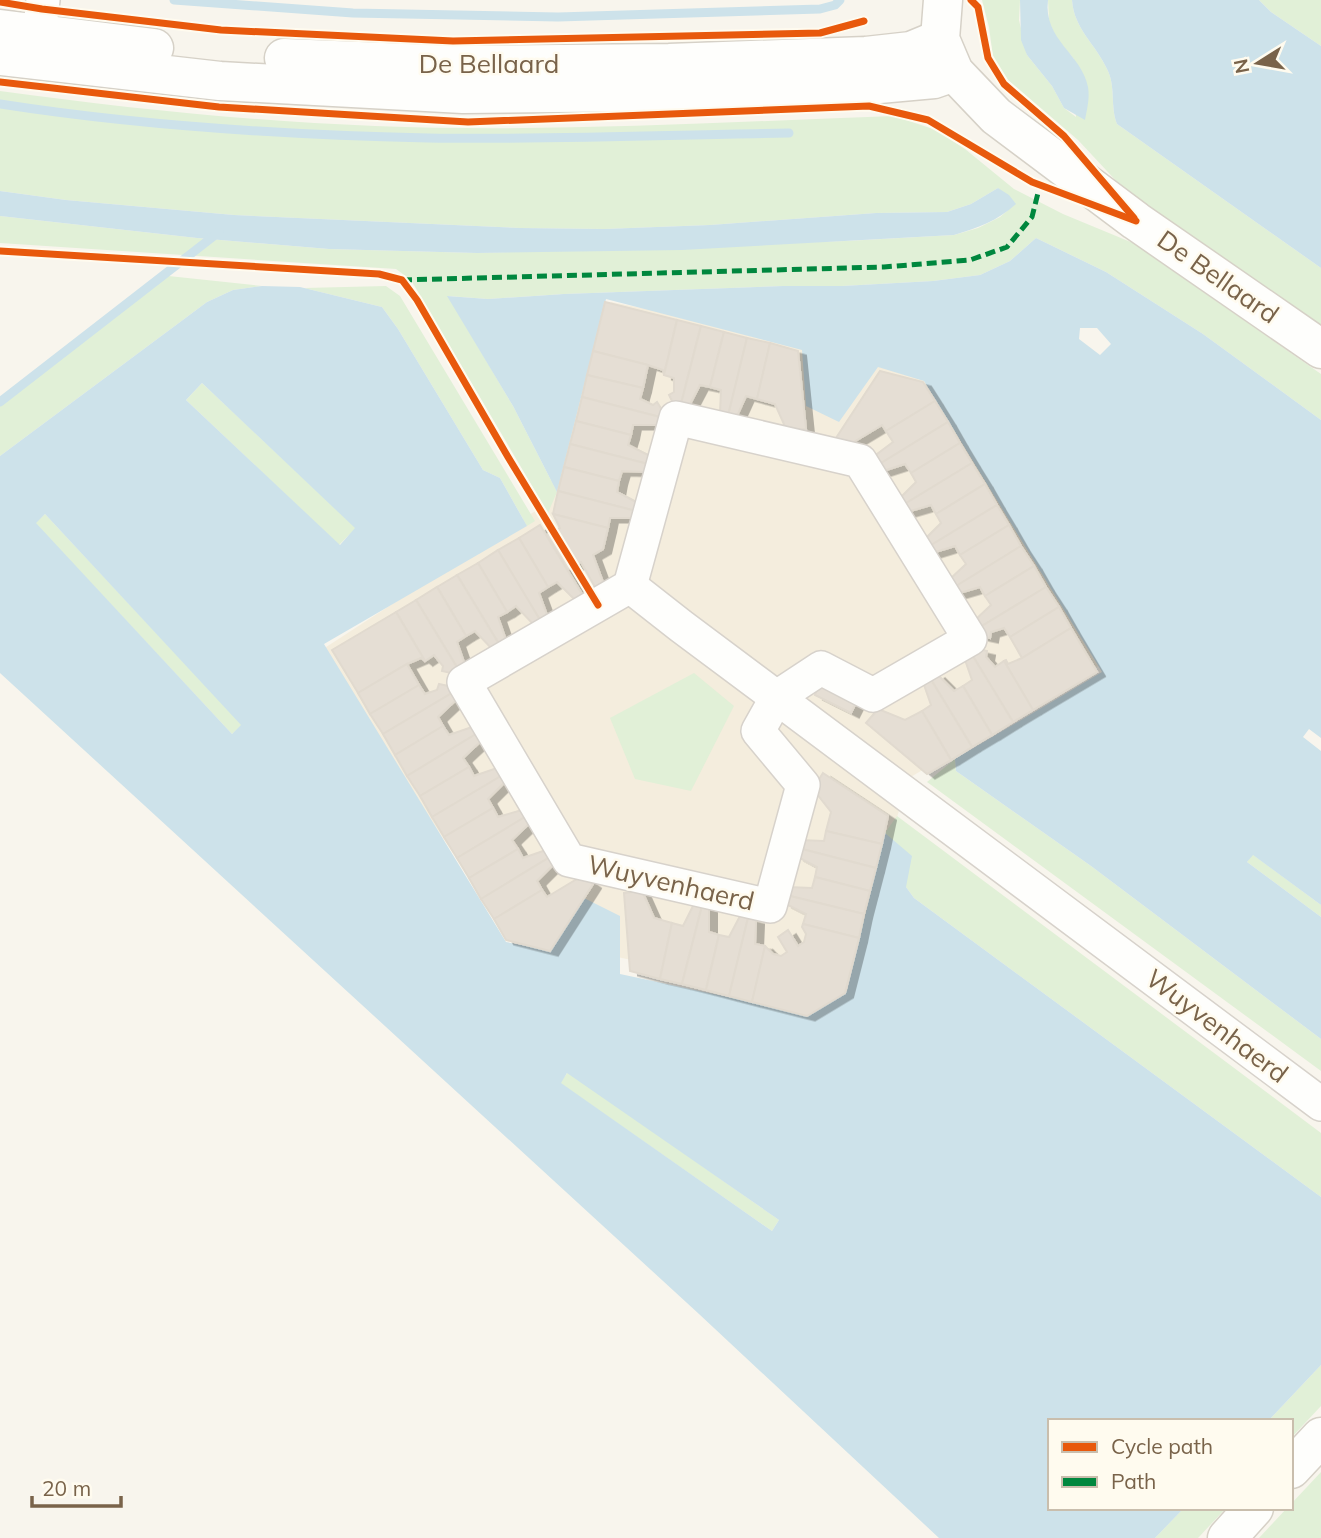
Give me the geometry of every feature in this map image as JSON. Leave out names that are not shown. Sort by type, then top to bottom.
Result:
[{"type":"street","points":[[943,0],[947,55]]},
{"type":"street","name":"De Bellaard","points":[[0,29],[29,38],[220,55],[457,65],[669,63],[866,56],[911,51],[947,55],[996,116],[1136,221],[1321,349]]},
{"type":"street","name":"Wuyvenhaerd","points":[[676,418],[860,461],[970,639],[873,695],[821,668],[777,698],[758,731],[803,785],[770,906],[569,860],[464,682],[630,586],[676,418]]},
{"type":"street","name":"Wuyvenhaerd","points":[[630,586],[1321,1104]]},
{"type":"street","points":[[1293,1467],[1321,1437]]},
{"type":"street","points":[[1227,1538],[1252,1510]]},
{"type":"shaded area","points":[[611,302],[919,363],[1098,666],[909,778],[840,1003],[506,934],[320,651],[543,506]]},
{"type":"green space","points":[[982,0],[1020,0],[1019,20],[1027,55],[1052,86],[1064,108],[1076,117],[1074,59],[1057,39],[1049,22],[1048,0],[1072,0],[1081,28],[1110,76],[1117,124],[1321,268],[1321,337],[1134,200],[1078,140],[1008,80],[993,57]]},
{"type":"green space","points":[[1259,0],[1321,0],[1321,46],[1271,12]]},
{"type":"green space","points":[[0,91],[234,117],[440,128],[634,126],[894,116],[936,130],[965,149],[1014,189],[1063,214],[1133,243],[1321,374],[1321,420],[1203,334],[1106,272],[1036,238],[1010,261],[980,275],[933,281],[488,299],[448,296],[513,406],[557,492],[548,513],[411,280],[396,269],[0,243],[0,216],[197,238],[329,249],[477,253],[954,235],[978,228],[1000,217],[1015,204],[998,188],[971,204],[947,212],[876,213],[710,225],[604,229],[520,228],[234,215],[66,200],[0,191]]},
{"type":"green space","points":[[159,275],[262,286],[233,290],[207,302],[0,456],[0,397],[146,289]]},
{"type":"green space","points":[[386,286],[400,296],[535,521],[527,526],[500,478],[483,470],[382,307],[304,288]]},
{"type":"green space","points":[[202,383],[356,528],[339,545],[186,400]]},
{"type":"green space","points":[[45,514],[242,725],[232,734],[35,523]]},
{"type":"green space","points":[[694,673],[734,706],[691,791],[635,779],[610,718]]},
{"type":"green space","points":[[955,759],[956,771],[1091,866],[1321,1039],[1321,1071],[927,782]]},
{"type":"green space","points":[[897,816],[1321,1133],[1321,1197],[914,898],[906,887],[885,833]]},
{"type":"green space","points":[[1252,854],[1321,905],[1321,917],[1247,862]]},
{"type":"green space","points":[[568,1072],[779,1220],[772,1231],[560,1083]]},
{"type":"green space","points":[[1321,1365],[1321,1406],[1293,1436],[1293,1419],[1270,1419]]},
{"type":"green space","points":[[1321,1472],[1321,1538],[1259,1538],[1285,1510],[1293,1510],[1293,1502]]},
{"type":"green space","points":[[1182,1510],[1224,1510],[1198,1538],[1155,1538]]},
{"type":"water","points":[[1020,0],[1048,0],[1051,26],[1079,65],[1088,87],[1085,120],[1064,108],[1052,86],[1027,55],[1021,40]]},
{"type":"water","points":[[1072,0],[1259,0],[1271,12],[1321,46],[1321,268],[1117,124],[1110,76],[1081,28]]},
{"type":"water","points":[[998,188],[1016,204],[987,223],[954,235],[682,250],[477,253],[329,249],[197,238],[0,216],[0,191],[66,200],[234,215],[520,228],[604,229],[710,225],[876,213],[947,212],[971,204]]},
{"type":"water","points":[[1036,238],[1106,272],[1203,334],[1321,420],[1321,738],[1309,729],[1303,737],[1321,751],[1321,905],[1253,855],[1247,862],[1321,917],[1321,1039],[1091,866],[956,771],[955,759],[1102,672],[924,381],[878,367],[839,422],[806,406],[802,350],[606,299],[557,492],[513,406],[447,296],[488,299],[933,281],[980,275],[1010,261]],"holes":[[[1080,328],[1097,328],[1111,344],[1100,355],[1079,339]]]},
{"type":"water","points":[[262,286],[300,287],[382,307],[483,470],[500,478],[527,526],[324,644],[506,942],[547,950],[582,897],[620,916],[620,974],[807,1014],[847,991],[885,833],[912,856],[906,887],[914,898],[1321,1197],[1321,1365],[1270,1419],[1048,1419],[1048,1510],[1182,1510],[1155,1538],[939,1538],[699,1314],[0,673],[0,456],[207,302],[233,290]],"holes":[[[202,383],[355,528],[340,545],[186,400]],[[45,514],[241,725],[232,734],[36,523]],[[567,1073],[779,1220],[772,1231],[561,1083]]]},
{"type":"building","points":[[605,302],[677,320],[664,375],[663,370],[593,351]]},
{"type":"building","points":[[677,320],[701,326],[681,404],[673,403],[669,395],[674,392],[674,378],[664,375]]},
{"type":"building","points":[[701,326],[724,332],[710,387],[700,385],[689,406],[681,404]]},
{"type":"building","points":[[724,332],[747,338],[728,416],[720,414],[721,390],[710,387]]},
{"type":"building","points":[[747,338],[770,343],[757,399],[746,396],[736,418],[728,416]]},
{"type":"building","points":[[770,343],[798,351],[806,429],[787,431],[775,404],[757,399]]},
{"type":"building","points":[[593,351],[648,365],[643,388],[587,375]]},
{"type":"building","points":[[880,371],[923,382],[935,401],[886,431],[882,425],[847,446],[836,438]]},
{"type":"building","points":[[587,375],[643,388],[640,399],[653,405],[657,402],[662,410],[660,417],[582,397]]},
{"type":"building","points":[[582,397],[660,417],[658,425],[633,425],[631,435],[576,421]]},
{"type":"building","points":[[935,401],[948,422],[878,465],[873,457],[893,442],[886,431]]},
{"type":"building","points":[[576,421],[631,435],[628,445],[650,456],[648,464],[570,444]]},
{"type":"building","points":[[948,422],[960,443],[911,473],[905,464],[883,471],[878,465]]},
{"type":"building","points":[[960,443],[972,463],[903,505],[899,499],[916,482],[911,473]]},
{"type":"building","points":[[570,444],[648,464],[646,472],[622,471],[619,481],[564,467]]},
{"type":"building","points":[[972,463],[985,484],[936,514],[931,505],[907,512],[903,505]]},
{"type":"building","points":[[564,467],[619,481],[617,492],[638,503],[636,511],[558,491]]},
{"type":"building","points":[[985,484],[997,505],[928,547],[924,540],[941,523],[936,514]]},
{"type":"building","points":[[558,491],[636,511],[634,518],[610,518],[608,528],[553,514]]},
{"type":"building","points":[[997,505],[1009,525],[960,555],[955,546],[932,553],[928,547]]},
{"type":"building","points":[[553,514],[608,528],[603,549],[593,555],[603,582],[595,587],[581,562],[567,570],[547,535],[560,528]]},
{"type":"building","points":[[540,525],[582,594],[574,599],[557,582],[548,587],[519,538]]},
{"type":"building","points":[[1009,525],[1021,546],[953,588],[948,581],[966,564],[960,555]]},
{"type":"building","points":[[519,538],[548,587],[539,593],[547,615],[540,620],[498,550]]},
{"type":"building","points":[[1021,546],[1034,566],[985,596],[980,587],[956,594],[953,588]]},
{"type":"building","points":[[498,550],[540,620],[533,624],[516,606],[507,612],[478,563]]},
{"type":"building","points":[[478,563],[507,612],[498,617],[506,640],[499,644],[457,575]]},
{"type":"building","points":[[1034,566],[1046,587],[977,629],[973,622],[991,605],[985,596]]},
{"type":"building","points":[[457,575],[499,644],[492,649],[475,631],[466,636],[437,587]]},
{"type":"building","points":[[437,587],[466,636],[457,642],[465,665],[458,669],[416,600]]},
{"type":"building","points":[[1046,587],[1059,607],[1010,637],[1004,628],[991,632],[990,638],[981,636],[977,629]]},
{"type":"building","points":[[416,600],[458,669],[451,673],[442,671],[443,666],[434,655],[425,661],[396,612]]},
{"type":"building","points":[[1059,607],[1071,628],[1022,658],[1010,637]]},
{"type":"building","points":[[396,612],[425,661],[421,658],[407,664],[358,693],[332,650]]},
{"type":"building","points":[[1071,628],[1097,672],[1033,710],[1004,661],[1008,664],[1022,658]]},
{"type":"building","points":[[978,649],[987,651],[986,657],[995,667],[1004,661],[1033,710],[1013,722],[971,653]]},
{"type":"building","points":[[971,653],[1013,722],[992,735],[963,686],[972,680],[964,657]]},
{"type":"building","points":[[407,664],[419,685],[370,714],[358,693]]},
{"type":"building","points":[[937,674],[954,691],[963,686],[992,735],[972,747],[930,678]]},
{"type":"building","points":[[930,678],[972,747],[951,760],[922,711],[931,705],[923,682]]},
{"type":"building","points":[[819,683],[857,701],[851,713],[815,695]]},
{"type":"building","points":[[439,684],[448,686],[452,693],[383,734],[370,714],[419,685],[425,694],[437,690]]},
{"type":"building","points":[[452,693],[456,700],[438,717],[443,726],[395,755],[383,734]]},
{"type":"building","points":[[878,709],[905,720],[922,711],[951,760],[927,774],[866,723]]},
{"type":"building","points":[[443,726],[449,735],[472,727],[476,734],[407,776],[395,755]]},
{"type":"building","points":[[476,734],[481,741],[463,758],[469,767],[420,796],[407,776]]},
{"type":"building","points":[[469,767],[474,776],[497,768],[501,776],[432,817],[420,796]]},
{"type":"building","points":[[823,773],[888,816],[882,844],[826,831],[831,812],[813,789]]},
{"type":"building","points":[[501,776],[505,782],[488,799],[493,808],[444,837],[432,817]]},
{"type":"building","points":[[493,808],[498,817],[522,810],[525,817],[457,858],[444,837]]},
{"type":"building","points":[[525,817],[530,823],[512,840],[518,849],[469,878],[457,858]]},
{"type":"building","points":[[826,831],[882,844],[876,868],[798,848],[800,840],[824,841]]},
{"type":"building","points":[[798,848],[876,868],[870,891],[815,877],[817,867],[796,856]]},
{"type":"building","points":[[518,849],[523,858],[546,850],[550,857],[481,899],[469,878]]},
{"type":"building","points":[[550,857],[554,864],[537,881],[542,890],[494,919],[481,899]]},
{"type":"building","points":[[582,876],[593,884],[550,951],[506,940],[494,919],[542,890],[547,897]]},
{"type":"building","points":[[815,877],[870,891],[864,914],[786,895],[788,887],[812,888]]},
{"type":"building","points":[[642,891],[654,918],[672,923],[660,979],[630,971],[624,893]]},
{"type":"building","points":[[786,895],[864,914],[859,938],[803,924],[806,914],[784,903]]},
{"type":"building","points":[[694,904],[702,906],[682,984],[660,979],[672,923],[683,926]]},
{"type":"building","points":[[702,906],[709,908],[709,932],[719,935],[706,990],[682,984]]},
{"type":"building","points":[[740,916],[748,918],[729,996],[706,990],[719,935],[729,937]]},
{"type":"building","points":[[748,918],[756,920],[755,944],[765,946],[752,1002],[729,996]]},
{"type":"building","points":[[803,924],[859,938],[845,993],[807,1016],[752,1002],[765,946],[773,954],[781,956],[787,952],[778,937],[788,930],[798,946],[804,942],[806,934]]},
{"type":"waterway","points":[[174,0],[353,13],[558,17],[820,9],[835,5],[840,0]]},
{"type":"waterway","points":[[0,104],[160,124],[374,137],[518,138],[789,133]]},
{"type":"waterway","points":[[0,402],[219,232]]},
{"type":"marked path","points":[[402,280],[884,267],[970,260],[1007,247],[1032,217],[1040,185]]},
{"type":"cycle path","points":[[971,0],[978,7],[988,58],[1004,84],[1064,136],[1134,218]]},
{"type":"cycle path","points":[[0,2],[221,30],[453,41],[820,33],[864,21]]},
{"type":"cycle path","points":[[0,82],[219,107],[468,122],[869,106],[928,120],[1032,182],[1136,221]]},
{"type":"cycle path","points":[[0,251],[379,274],[402,280],[417,300],[598,605]]}]
